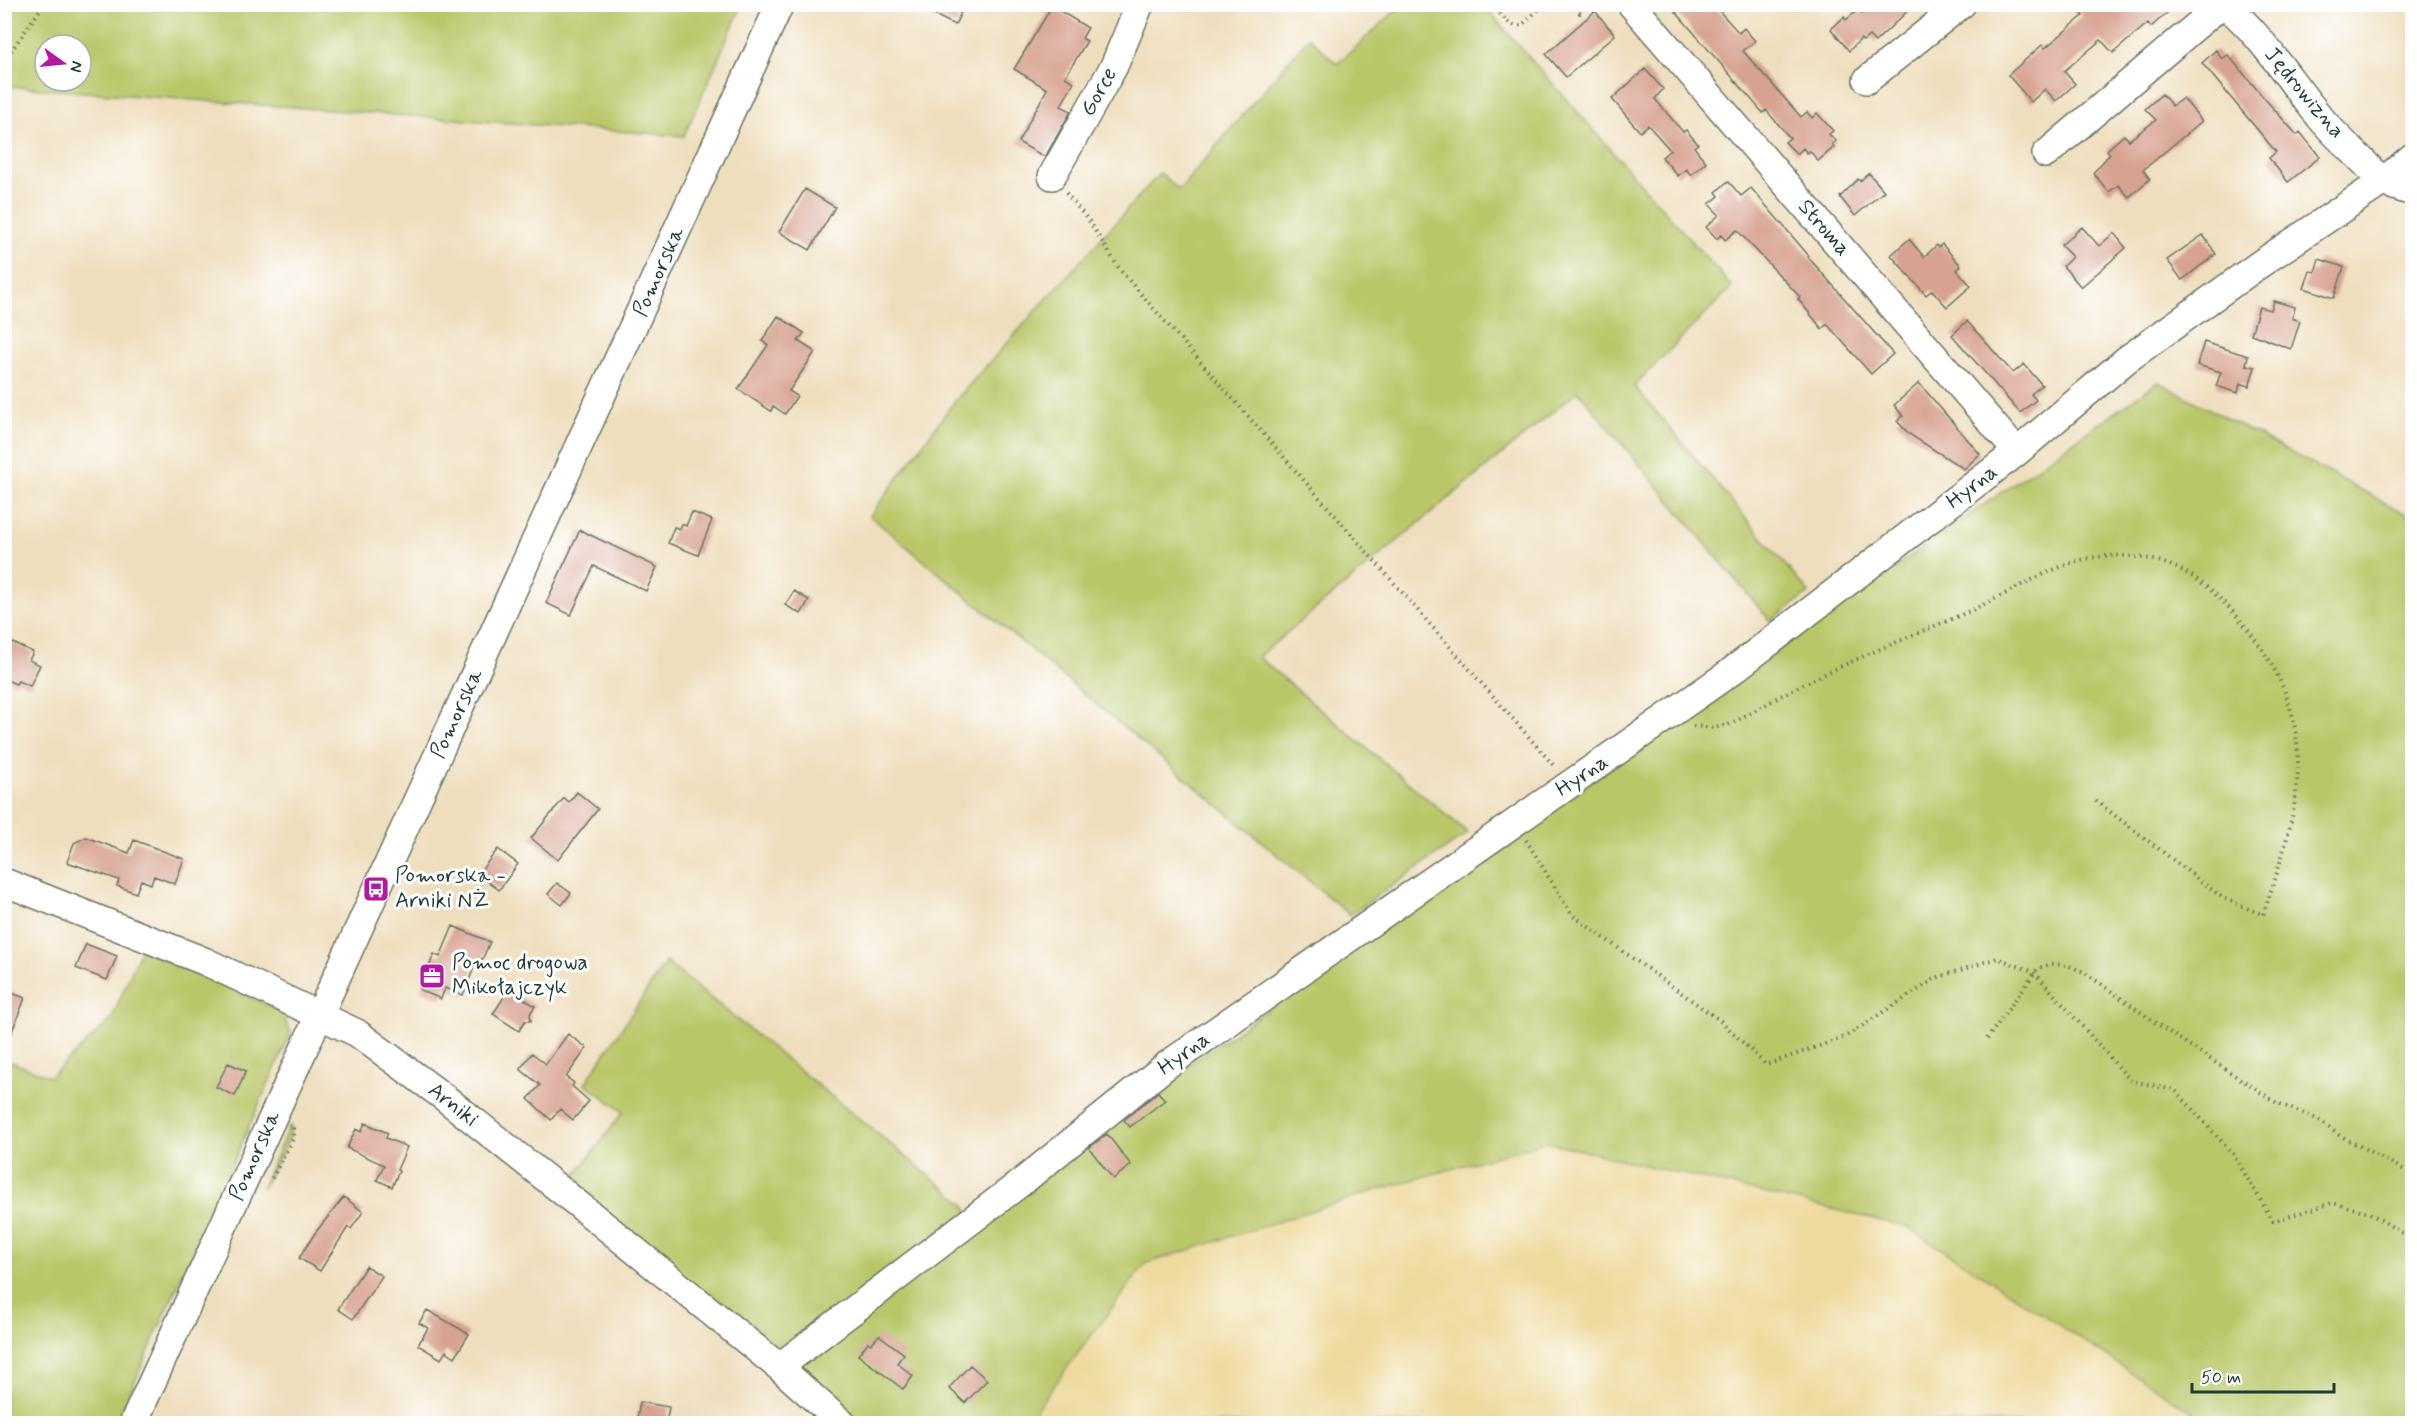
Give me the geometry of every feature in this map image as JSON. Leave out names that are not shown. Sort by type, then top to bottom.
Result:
[{"type":"street","name":"Pomorska","points":[[133,1424],[780,4]]},
{"type":"street","name":"Gorce","points":[[1052,176],[1114,66],[1140,4]]},
{"type":"street","points":[[1867,80],[1962,4]]},
{"type":"street","points":[[2046,154],[2223,4]]},
{"type":"street","name":"Jędrowizna","points":[[2223,4],[2241,18],[2321,119],[2382,182]]},
{"type":"street","name":"Stroma","points":[[1639,8],[2017,452]]},
{"type":"street","name":"Hyrna","points":[[779,1368],[1023,1181],[1167,1065],[1728,674],[2017,452],[2126,360],[2260,264],[2382,182],[2412,158]]},
{"type":"street","points":[[2382,182],[2412,192]]},
{"type":"street","name":"Arniki","points":[[4,882],[204,960],[357,1034],[445,1098],[779,1368],[843,1424]]},
{"type":"path","points":[[4,62],[44,4]]},
{"type":"path","points":[[1492,4],[1511,25],[1521,26],[1544,4]]},
{"type":"path","points":[[1569,4],[1580,13],[1586,4]]},
{"type":"path","points":[[1052,176],[1089,221],[1120,270],[1570,784]]},
{"type":"path","points":[[1653,727],[1714,728],[1728,725],[1804,684],[2070,563],[2112,555],[2137,557],[2170,564],[2203,582],[2232,609],[2261,647],[2291,705],[2299,757],[2297,788],[2284,854],[2263,915],[2223,898],[2096,801]]},
{"type":"path","points":[[1515,821],[1572,915],[1722,1022],[1766,1065],[1845,1037],[1936,978],[1997,958],[2034,972],[2131,1081],[2175,1090],[2233,1154],[2274,1221],[2332,1203],[2368,1212],[2412,1239]]},
{"type":"path","points":[[1987,1039],[2038,968],[2052,964],[2067,965],[2084,972],[2166,1030],[2277,1103],[2317,1119],[2339,1136],[2412,1174]]},
{"type":"green space","points":[[5,4],[742,5],[684,136],[93,92],[93,33],[33,33],[33,88],[5,86]]},
{"type":"green space","points":[[1402,5],[1483,5],[1732,287],[1634,386],[1809,593],[1770,621],[1578,391],[1258,657],[1468,833],[1350,915],[870,516],[954,402],[1160,173],[1179,190],[1309,37],[1337,64]]},
{"type":"green space","points":[[2158,382],[2412,517],[2412,1423],[843,1423],[563,1192],[623,1112],[585,1083],[666,962],[963,1203],[972,1218]]},
{"type":"green space","points":[[141,949],[281,1011],[291,1033],[116,1423],[5,1423],[4,1059],[50,1077],[111,1020]]},
{"type":"green space","points":[[289,1126],[291,1127],[290,1137],[262,1188]]},
{"type":"sand","points":[[1546,1142],[1908,1227],[2209,1423],[1028,1423],[1145,1264],[1377,1190]]},
{"type":"building","points":[[912,4],[965,4],[955,25]]},
{"type":"building","points":[[1669,4],[1713,4],[1739,33],[1744,28],[1755,41],[1743,51],[1801,117],[1807,112],[1812,118],[1817,113],[1833,131],[1829,134],[1836,141],[1832,144],[1834,147],[1818,161],[1810,151],[1807,153],[1803,148],[1797,154],[1785,142],[1790,138],[1766,110],[1763,113]]},
{"type":"building","points":[[1873,4],[1915,4],[1875,42],[1869,36],[1863,41],[1861,39],[1849,51],[1831,29],[1844,17],[1846,20],[1859,9],[1862,13]]},
{"type":"building","points":[[2074,4],[2177,4],[2151,27],[2148,23],[2113,53],[2101,40],[2064,71],[2075,84],[2056,101],[2045,89],[2031,102],[2008,75],[2042,45],[2045,48],[2083,16]]},
{"type":"building","points":[[1052,6],[1088,28],[1082,38],[1087,41],[1065,77],[1074,82],[1061,106],[1071,111],[1045,157],[1018,142],[1047,89],[1014,69]]},
{"type":"building","points":[[1595,11],[1615,35],[1566,77],[1546,54]]},
{"type":"building","points":[[2216,50],[2222,59],[2228,55],[2297,135],[2300,132],[2320,157],[2288,182],[2269,158],[2276,152],[2202,63]]},
{"type":"building","points":[[1645,69],[1663,89],[1655,99],[1683,132],[1686,130],[1698,144],[1694,147],[1706,162],[1691,175],[1686,169],[1678,176],[1662,157],[1670,150],[1648,125],[1640,132],[1612,99]]},
{"type":"building","points":[[2162,94],[2172,106],[2183,98],[2202,121],[2143,170],[2150,179],[2129,197],[2118,185],[2109,192],[2093,173],[2110,154],[2107,150],[2124,135],[2129,140],[2156,120],[2145,109]]},
{"type":"building","points":[[1869,173],[1884,191],[1855,216],[1840,197],[1858,179],[1860,181]]},
{"type":"building","points":[[1728,181],[1741,196],[1751,188],[1893,354],[1871,374],[1827,324],[1822,329],[1798,299],[1800,297],[1737,230],[1725,240],[1721,235],[1717,239],[1706,227],[1719,215],[1709,204],[1719,196],[1716,192]]},
{"type":"building","points":[[805,189],[835,207],[810,250],[779,232]]},
{"type":"building","points":[[2082,227],[2099,246],[2114,233],[2126,248],[2081,287],[2063,266],[2072,257],[2061,245]]},
{"type":"building","points":[[2203,235],[2216,254],[2182,280],[2167,260]]},
{"type":"building","points":[[1909,239],[1924,257],[1937,245],[1939,247],[1942,244],[1961,266],[1957,270],[1971,286],[1947,307],[1932,290],[1926,295],[1891,255]]},
{"type":"building","points":[[2319,259],[2344,267],[2334,298],[2304,288],[2310,271],[2315,272]]},
{"type":"building","points":[[2274,301],[2295,307],[2292,318],[2300,321],[2291,349],[2251,334],[2259,307],[2271,310]]},
{"type":"building","points":[[778,316],[804,333],[798,341],[815,352],[789,391],[797,396],[785,414],[773,406],[771,411],[738,389],[768,345],[762,341]]},
{"type":"building","points":[[1967,321],[2013,373],[2024,364],[2042,385],[2031,394],[2036,400],[2020,413],[1952,335]]},
{"type":"building","points":[[2204,342],[2248,356],[2246,365],[2255,367],[2249,386],[2240,383],[2238,393],[2216,386],[2221,372],[2197,365]]},
{"type":"building","points":[[1919,383],[1980,454],[1964,469],[1909,434],[1897,421],[1903,416],[1894,405]]},
{"type":"building","points":[[692,512],[712,520],[698,555],[668,543],[674,527],[680,529],[682,524],[686,526]]},
{"type":"building","points":[[580,530],[657,567],[646,591],[594,566],[571,615],[546,603]]},
{"type":"building","points":[[794,591],[809,600],[801,614],[785,605]]},
{"type":"building","points":[[11,642],[33,652],[29,660],[40,665],[30,686],[4,679],[4,657]]},
{"type":"building","points":[[577,792],[598,809],[558,860],[531,838],[564,798],[569,802]]},
{"type":"building","points":[[86,837],[129,853],[134,840],[184,859],[175,884],[154,876],[151,884],[141,880],[136,893],[117,886],[119,880],[67,862],[74,843]]},
{"type":"building","points":[[498,849],[518,864],[499,890],[478,874]]},
{"type":"building","points":[[557,883],[571,893],[562,905],[548,894]]},
{"type":"building","points":[[453,926],[490,942],[482,960],[478,958],[463,995],[445,988],[441,999],[420,990],[434,954],[440,957]]},
{"type":"building","points":[[86,944],[117,956],[107,980],[76,968]]},
{"type":"building","points":[[509,989],[535,1006],[530,1014],[531,1021],[525,1021],[519,1031],[493,1014]]},
{"type":"building","points":[[4,990],[25,998],[6,1047],[4,1047]]},
{"type":"building","points":[[568,1034],[587,1048],[566,1077],[574,1083],[572,1086],[589,1101],[573,1120],[560,1109],[551,1120],[528,1099],[540,1085],[520,1069],[532,1053],[546,1064]]},
{"type":"building","points":[[228,1063],[246,1071],[235,1096],[216,1087]]},
{"type":"building","points":[[1158,1092],[1165,1100],[1130,1127],[1124,1120]]},
{"type":"building","points":[[365,1123],[388,1133],[386,1138],[407,1147],[392,1187],[377,1180],[384,1165],[347,1148],[356,1129],[361,1132]]},
{"type":"building","points":[[1107,1134],[1131,1165],[1113,1179],[1089,1148]]},
{"type":"building","points":[[344,1197],[363,1212],[351,1229],[348,1227],[320,1271],[299,1258],[315,1233]]},
{"type":"building","points":[[366,1266],[382,1276],[353,1319],[338,1309]]},
{"type":"building","points":[[427,1310],[469,1334],[455,1357],[446,1351],[441,1359],[418,1345],[428,1328],[419,1323]]},
{"type":"building","points":[[879,1335],[904,1354],[897,1363],[913,1376],[903,1389],[858,1355],[868,1342],[871,1344]]},
{"type":"building","points":[[970,1365],[987,1380],[965,1403],[949,1388]]},
{"type":"building","points":[[640,1402],[669,1407],[666,1424],[636,1424]]},
{"type":"place","name":"Pomorska - Arniki NŻ","points":[[376,889]]},
{"type":"place","name":"Pomoc drogowa Mikołajczyk","points":[[432,976]]}]
